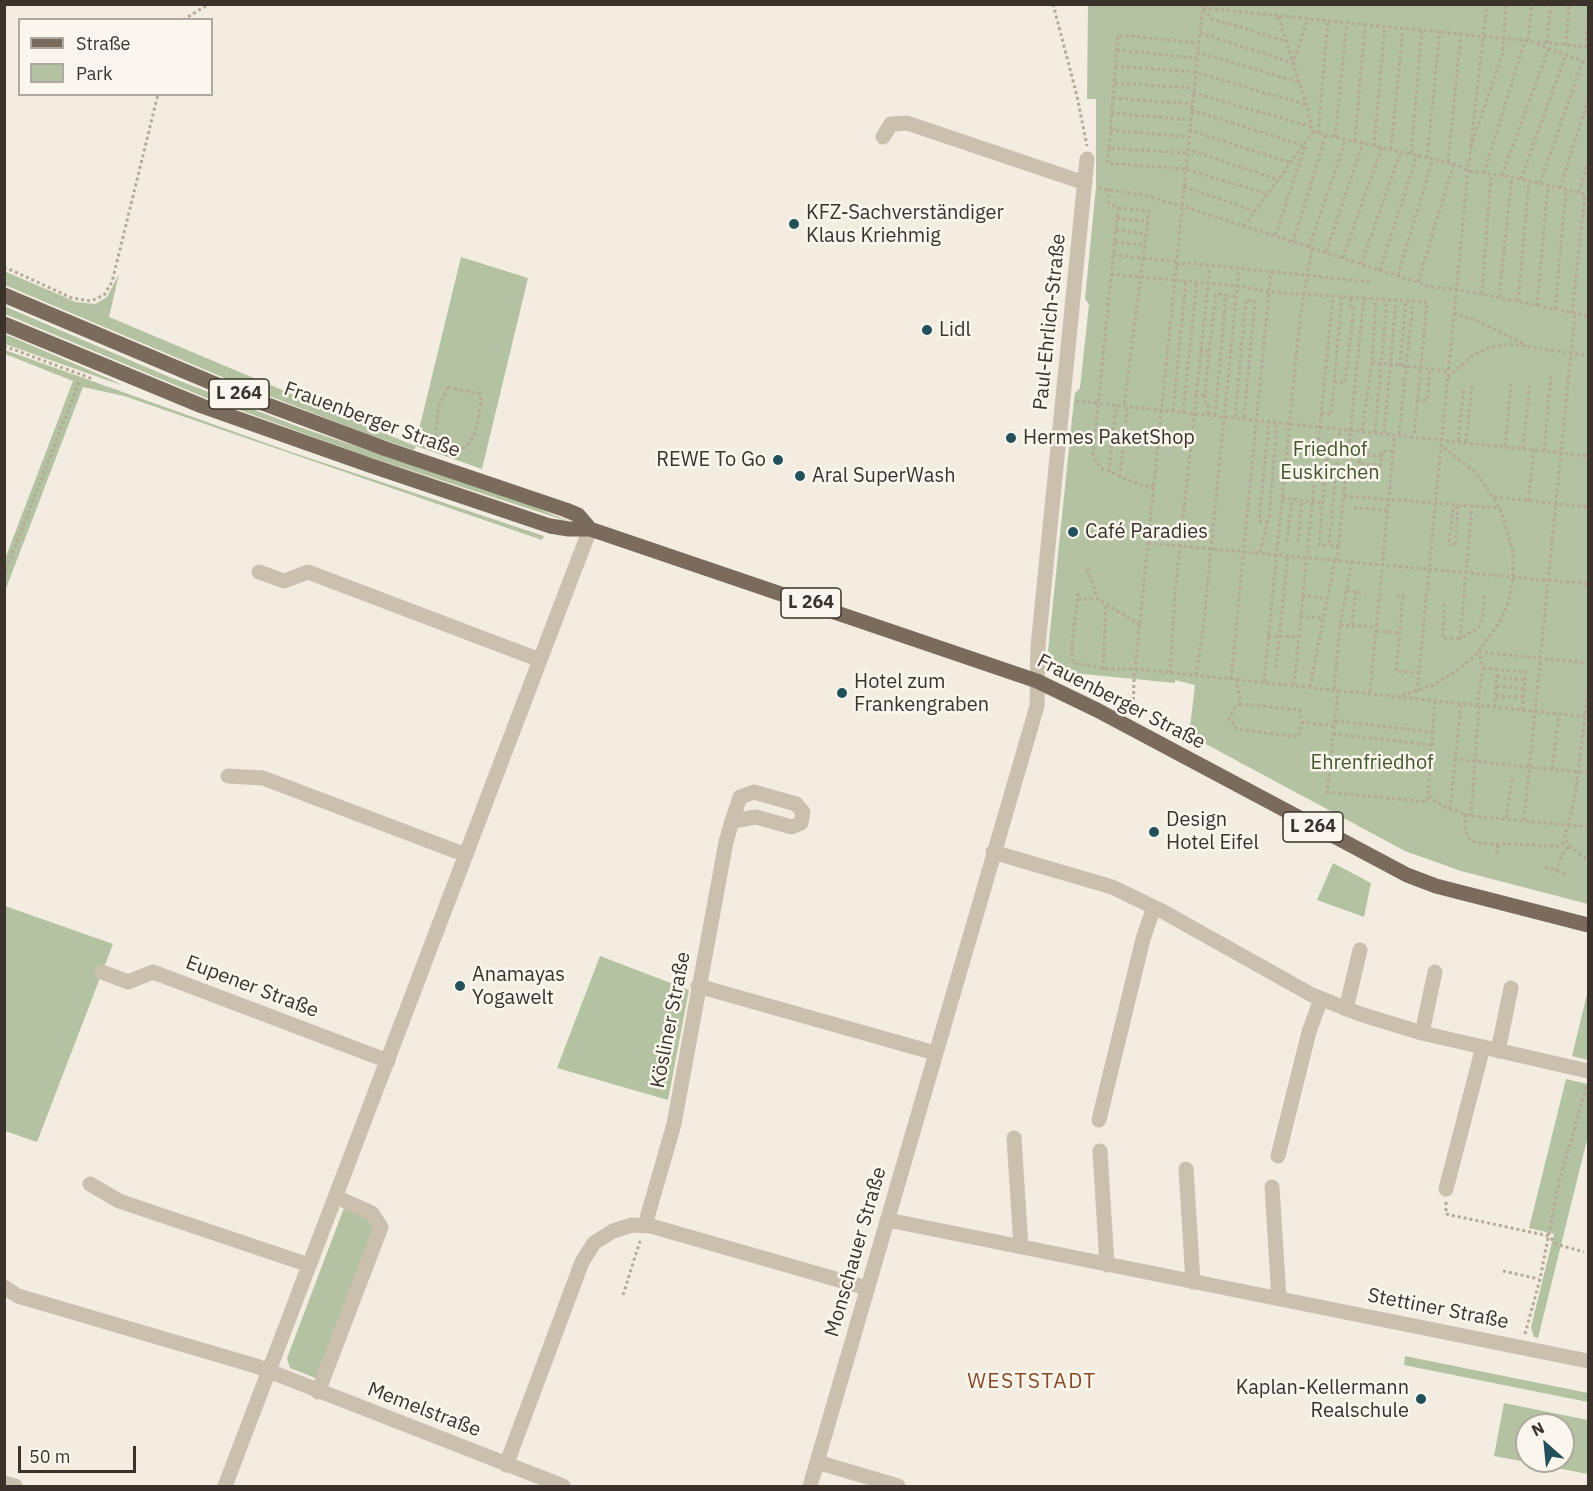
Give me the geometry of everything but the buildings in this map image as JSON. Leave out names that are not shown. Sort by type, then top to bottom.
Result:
[{"type":"main road","name":"Frauenberger Straße","points":[[4,296],[241,395],[386,449],[566,510],[578,516],[590,529]]},
{"type":"main road","name":"Frauenberger Straße","points":[[4,324],[202,406],[369,465],[550,526],[590,529],[1037,681],[1407,875],[1436,886],[1588,925]]},
{"type":"street","points":[[883,137],[891,124],[907,123],[1085,183]]},
{"type":"street","name":"Paul-Ehrlich-Straße","points":[[1037,681],[1038,646],[1087,159]]},
{"type":"street","points":[[225,1486],[590,529]]},
{"type":"street","points":[[259,572],[284,581],[308,572],[540,660]]},
{"type":"street","name":"Monschauer Straße","points":[[810,1486],[1037,706],[1037,681]]},
{"type":"street","points":[[228,776],[263,777],[466,855]]},
{"type":"street","name":"Kösliner Straße","points":[[645,1225],[674,1124],[726,842],[732,821]]},
{"type":"street","points":[[993,852],[1095,880],[1154,907],[1321,999],[1346,1009],[1422,1033],[1588,1071]]},
{"type":"street","points":[[1099,1120],[1143,939],[1154,907]]},
{"type":"street","points":[[1346,1009],[1360,950]]},
{"type":"street","name":"Eupener Straße","points":[[102,972],[128,982],[153,972],[388,1061]]},
{"type":"street","points":[[1422,1033],[1435,972]]},
{"type":"street","points":[[699,986],[935,1053]]},
{"type":"street","points":[[1446,1190],[1511,988]]},
{"type":"street","points":[[1278,1156],[1309,1032],[1321,999]]},
{"type":"street","points":[[1014,1138],[1021,1247]]},
{"type":"street","points":[[1100,1151],[1107,1264]]},
{"type":"street","points":[[1186,1169],[1193,1282]]},
{"type":"street","points":[[90,1184],[119,1201],[309,1265]]},
{"type":"street","points":[[1272,1187],[1279,1299]]},
{"type":"street","points":[[318,1392],[381,1227],[372,1213],[336,1197]]},
{"type":"street","name":"Stettiner Straße","points":[[888,1220],[1588,1361]]},
{"type":"street","points":[[506,1465],[585,1255],[594,1244],[613,1231],[632,1225],[645,1225],[867,1288]]},
{"type":"street","points":[[4,1287],[18,1296],[269,1372]]},
{"type":"street","name":"Memelstraße","points":[[269,1372],[563,1486]]},
{"type":"street","points":[[817,1462],[898,1486]]},
{"type":"street","points":[[4,1482],[15,1486]]},
{"type":"path","points":[[186,18],[209,4]]},
{"type":"path","points":[[1053,4],[1086,134],[1087,159]]},
{"type":"path","points":[[1417,692],[1467,171],[1487,4]]},
{"type":"path","points":[[1470,153],[1503,52],[1506,4]]},
{"type":"path","points":[[1484,173],[1527,40],[1532,4]]},
{"type":"path","points":[[1547,43],[1551,4]]},
{"type":"path","points":[[1566,45],[1569,4]]},
{"type":"path","points":[[1202,6],[1587,47],[1588,15]]},
{"type":"path","points":[[1132,729],[1140,625],[1202,6]]},
{"type":"path","points":[[1202,6],[1212,19],[1286,41]]},
{"type":"path","points":[[1275,236],[1305,146],[1313,130],[1278,15]]},
{"type":"path","points":[[1293,63],[1308,18]]},
{"type":"path","points":[[1318,133],[1328,20]]},
{"type":"path","points":[[1335,137],[1347,22]]},
{"type":"path","points":[[1355,141],[1365,24]]},
{"type":"path","points":[[1374,146],[1385,26]]},
{"type":"path","points":[[1391,149],[1403,28]]},
{"type":"path","points":[[1410,154],[1422,30]]},
{"type":"path","points":[[1427,158],[1440,31]]},
{"type":"path","points":[[1199,33],[1293,63]]},
{"type":"path","points":[[1448,162],[1461,34]]},
{"type":"path","points":[[1198,43],[1118,35],[1107,163],[1185,169],[1268,194]]},
{"type":"path","points":[[1527,40],[1588,63]]},
{"type":"path","points":[[1502,176],[1550,48]]},
{"type":"path","points":[[1116,50],[1197,58]]},
{"type":"path","points":[[1197,52],[1300,82]]},
{"type":"path","points":[[1521,179],[1566,54]]},
{"type":"path","points":[[1540,183],[1583,60]]},
{"type":"path","points":[[1115,66],[1195,72],[1307,106]]},
{"type":"path","points":[[1114,83],[1193,91],[1318,133],[1454,163],[1467,171],[1512,177],[1587,194],[1537,712],[1524,820]]},
{"type":"path","points":[[4,267],[72,298],[91,301],[104,295],[112,282],[158,96]]},
{"type":"path","points":[[1113,98],[1192,104]]},
{"type":"path","points":[[1560,188],[1588,100]]},
{"type":"path","points":[[1191,110],[1305,146]]},
{"type":"path","points":[[1111,113],[1190,120]]},
{"type":"path","points":[[1110,130],[1188,137]]},
{"type":"path","points":[[1189,130],[1292,163]]},
{"type":"path","points":[[1293,242],[1326,135]]},
{"type":"path","points":[[1264,682],[1310,247],[1346,140]]},
{"type":"path","points":[[1326,253],[1363,143]]},
{"type":"path","points":[[1244,226],[1305,146]]},
{"type":"path","points":[[1343,258],[1382,147]]},
{"type":"path","points":[[1108,148],[1187,151],[1279,180]]},
{"type":"path","points":[[1361,264],[1401,152]]},
{"type":"path","points":[[1380,270],[1417,155]]},
{"type":"path","points":[[1398,276],[1433,159]]},
{"type":"path","points":[[1579,193],[1588,162]]},
{"type":"path","points":[[1418,282],[1454,163]]},
{"type":"path","points":[[1482,294],[1491,174]]},
{"type":"path","points":[[1499,298],[1512,177]]},
{"type":"path","points":[[1518,302],[1529,181]]},
{"type":"path","points":[[1085,183],[1182,206],[1432,287],[1456,289],[1588,316]]},
{"type":"path","points":[[1537,306],[1548,185]]},
{"type":"path","points":[[1184,187],[1255,211]]},
{"type":"path","points":[[1109,189],[1108,203],[1118,208],[1149,211],[1120,477]]},
{"type":"path","points":[[1555,309],[1566,190]]},
{"type":"path","points":[[1118,208],[1093,455],[1101,468],[1120,477],[1154,487]]},
{"type":"path","points":[[1117,218],[1148,222]]},
{"type":"path","points":[[1116,230],[1146,234]]},
{"type":"path","points":[[1114,242],[1145,245]]},
{"type":"path","points":[[1113,255],[1371,282]]},
{"type":"path","points":[[1170,673],[1180,545],[1210,266]]},
{"type":"path","points":[[1196,675],[1239,269]]},
{"type":"path","points":[[1231,679],[1271,272]]},
{"type":"path","points":[[1111,274],[1238,286],[1270,292],[1427,302],[1414,436]]},
{"type":"path","points":[[1173,411],[1186,281]]},
{"type":"path","points":[[1183,412],[1197,283]]},
{"type":"path","points":[[1220,295],[1221,285]]},
{"type":"path","points":[[1208,415],[1205,395],[1216,294],[1236,297]]},
{"type":"path","points":[[1215,415],[1226,295]]},
{"type":"path","points":[[1294,685],[1299,616],[1313,502],[1333,296]]},
{"type":"path","points":[[1321,413],[1331,415],[1342,297]]},
{"type":"path","points":[[1334,382],[1345,383],[1354,308],[1350,307],[1351,297]]},
{"type":"path","points":[[1310,687],[1322,618],[1339,546],[1364,298]]},
{"type":"path","points":[[1362,431],[1372,362],[1376,299]]},
{"type":"path","points":[[1235,417],[1246,300],[1255,301],[1244,418]]},
{"type":"path","points":[[1375,432],[1387,300]]},
{"type":"path","points":[[1384,433],[1396,301]]},
{"type":"path","points":[[1400,366],[1406,301]]},
{"type":"path","points":[[1370,693],[1393,451],[1413,302]]},
{"type":"path","points":[[1454,313],[1477,321],[1530,347]]},
{"type":"path","points":[[1448,377],[1472,356],[1490,347],[1511,344],[1588,356]]},
{"type":"path","points":[[1200,351],[1209,351]]},
{"type":"path","points":[[1372,362],[1448,371]]},
{"type":"path","points":[[1417,400],[1427,400],[1430,369]]},
{"type":"path","points":[[1544,451],[1551,374]]},
{"type":"path","points":[[4,575],[80,380]]},
{"type":"path","points":[[1523,448],[1530,382]]},
{"type":"path","points":[[1505,446],[1511,383]]},
{"type":"path","points":[[1466,442],[1472,386]]},
{"type":"path","points":[[448,387],[480,394],[481,412],[475,434],[462,450],[449,450],[440,445],[436,430],[438,408],[443,394],[448,387]]},
{"type":"path","points":[[1458,441],[1464,388]]},
{"type":"path","points":[[1195,395],[1205,395]]},
{"type":"path","points":[[1063,399],[1588,456]]},
{"type":"path","points":[[1110,472],[1116,405]]},
{"type":"path","points":[[1268,522],[1259,521],[1269,421]]},
{"type":"path","points":[[1260,552],[1268,522],[1277,422]]},
{"type":"path","points":[[1329,545],[1340,428]]},
{"type":"path","points":[[1328,441],[1319,546],[1339,546]]},
{"type":"path","points":[[1397,696],[1417,692],[1457,671],[1479,652],[1501,620],[1509,603],[1514,578],[1513,552],[1500,508],[1494,497],[1476,473],[1442,446]]},
{"type":"path","points":[[1528,500],[1534,450]]},
{"type":"path","points":[[1360,454],[1359,464],[1381,465],[1382,451],[1393,451]]},
{"type":"path","points":[[1349,453],[1382,456]]},
{"type":"path","points":[[1344,496],[1500,508]]},
{"type":"path","points":[[1494,497],[1588,507]]},
{"type":"path","points":[[1282,498],[1323,503]]},
{"type":"path","points":[[1287,541],[1292,500]]},
{"type":"path","points":[[1298,542],[1302,501]]},
{"type":"path","points":[[1460,639],[1472,505]]},
{"type":"path","points":[[1458,506],[1455,545],[1449,544],[1453,508],[1458,506]]},
{"type":"path","points":[[1354,508],[1387,510]]},
{"type":"path","points":[[1148,543],[1244,550],[1588,584]]},
{"type":"path","points":[[1276,668],[1288,555]]},
{"type":"path","points":[[1352,561],[1340,625],[1335,721],[1327,792],[1427,802],[1435,701]]},
{"type":"path","points":[[1087,569],[1098,599]]},
{"type":"path","points":[[1347,591],[1361,593]]},
{"type":"path","points":[[1078,592],[1072,659],[1075,663],[1103,669],[1136,669],[1587,717]]},
{"type":"path","points":[[1352,624],[1356,592]]},
{"type":"path","points":[[1397,595],[1403,596],[1396,670],[1419,673]]},
{"type":"path","points":[[1302,596],[1327,598]]},
{"type":"path","points":[[1445,604],[1442,638],[1460,639],[1479,627],[1484,615],[1484,596]]},
{"type":"path","points":[[1078,598],[1098,599],[1140,625]]},
{"type":"path","points":[[1103,669],[1106,604]]},
{"type":"path","points":[[1299,616],[1322,618]]},
{"type":"path","points":[[1340,625],[1400,633]]},
{"type":"path","points":[[1268,636],[1298,637]]},
{"type":"path","points":[[1479,652],[1588,663]]},
{"type":"path","points":[[1472,816],[1478,706],[1483,668],[1479,652]]},
{"type":"path","points":[[1483,668],[1526,672],[1522,710]]},
{"type":"path","points":[[1495,707],[1497,669]]},
{"type":"path","points":[[1497,677],[1525,680]]},
{"type":"path","points":[[1236,679],[1241,704]]},
{"type":"path","points":[[1497,686],[1524,689]]},
{"type":"path","points":[[1588,693],[1579,772],[1565,829],[1569,846],[1588,860]]},
{"type":"path","points":[[1496,696],[1523,697]]},
{"type":"path","points":[[1241,704],[1300,711],[1302,722],[1298,737],[1237,729],[1229,718],[1235,707],[1241,704]]},
{"type":"path","points":[[1448,808],[1461,704]]},
{"type":"path","points":[[1552,769],[1558,714]]},
{"type":"path","points":[[1335,721],[1433,732]]},
{"type":"path","points":[[1302,722],[1334,726]]},
{"type":"path","points":[[1333,734],[1432,745]]},
{"type":"path","points":[[1455,759],[1588,773]]},
{"type":"path","points":[[1506,818],[1512,779]]},
{"type":"path","points":[[1428,796],[1448,808],[1472,816],[1588,826]]},
{"type":"path","points":[[1465,814],[1465,831],[1470,840],[1558,846],[1567,841]]},
{"type":"path","points":[[1497,854],[1498,842]]},
{"type":"path","points":[[1556,871],[1563,853],[1569,846]]},
{"type":"path","points":[[1545,867],[1568,875]]},
{"type":"path","points":[[1522,1348],[1540,1279],[1572,1129],[1588,1079]]},
{"type":"path","points":[[1446,1190],[1446,1215],[1549,1236],[1556,1244],[1584,1252]]},
{"type":"path","points":[[623,1295],[645,1225]]},
{"type":"path","points":[[1503,1271],[1540,1279]]},
{"type":"green space","name":"Friedhof Euskirchen","points":[[1088,5],[1588,5],[1588,904],[1461,871],[1405,851],[1189,735],[1195,685],[1175,680],[1175,683],[1073,673],[1058,665],[1048,651],[1074,400],[1075,393],[1080,388],[1089,304],[1085,299],[1096,187],[1096,99],[1087,99]]},
{"type":"green space","points":[[461,257],[528,278],[482,469],[416,446],[414,450],[364,433],[241,385],[5,285],[4,271],[76,302],[95,304],[107,297],[119,274],[109,317],[415,446]]},
{"type":"green space","points":[[4,306],[167,376],[299,427],[533,506],[570,522],[363,455],[204,397],[5,314]]},
{"type":"green space","points":[[5,334],[110,379],[121,385],[5,344]]},
{"type":"green space","points":[[5,350],[291,452],[544,536],[542,540],[124,396],[83,387],[5,591],[5,559],[73,381],[5,354]]},
{"type":"green space","points":[[1333,863],[1371,883],[1364,917],[1317,900]]},
{"type":"green space","points":[[5,906],[113,944],[37,1142],[5,1131]]},
{"type":"green space","points":[[600,956],[689,990],[668,1100],[557,1068]]},
{"type":"green space","points":[[1588,990],[1588,1060],[1572,1056]]},
{"type":"green space","points":[[1566,1079],[1588,1084],[1588,1136],[1538,1338],[1534,1337],[1531,1327],[1554,1234],[1529,1228]]},
{"type":"green space","points":[[344,1208],[368,1217],[374,1229],[318,1379],[290,1368],[287,1358]]},
{"type":"green space","points":[[1405,1356],[1588,1393],[1588,1402],[1404,1365]]},
{"type":"green space","points":[[1504,1403],[1553,1413],[1515,1413],[1515,1460],[1494,1456]]},
{"type":"green space","points":[[1575,1417],[1588,1420],[1588,1474],[1575,1472]]},
{"type":"place","name":"KFZ-Sachverständiger Klaus Kriehmig","points":[[794,224]]},
{"type":"place","name":"Lidl","points":[[927,330]]},
{"type":"place","name":"Hermes PaketShop","points":[[1011,438]]},
{"type":"place","name":"REWE To Go","points":[[778,460]]},
{"type":"place","name":"Aral SuperWash","points":[[800,476]]},
{"type":"place","name":"Café Paradies","points":[[1073,532]]},
{"type":"place","name":"Hotel zum Frankengraben","points":[[842,693]]},
{"type":"place","name":"Design Hotel Eifel","points":[[1154,832]]},
{"type":"place","name":"Anamayas Yogawelt","points":[[460,986]]},
{"type":"place","name":"Kaplan-Kellermann Realschule","points":[[1421,1399]]},
{"type":"district","name":"WESTSTADT","points":[[1032,1382]]},
{"type":"park label","name":"Ehrenfriedhof","points":[[1372,763]]}]
